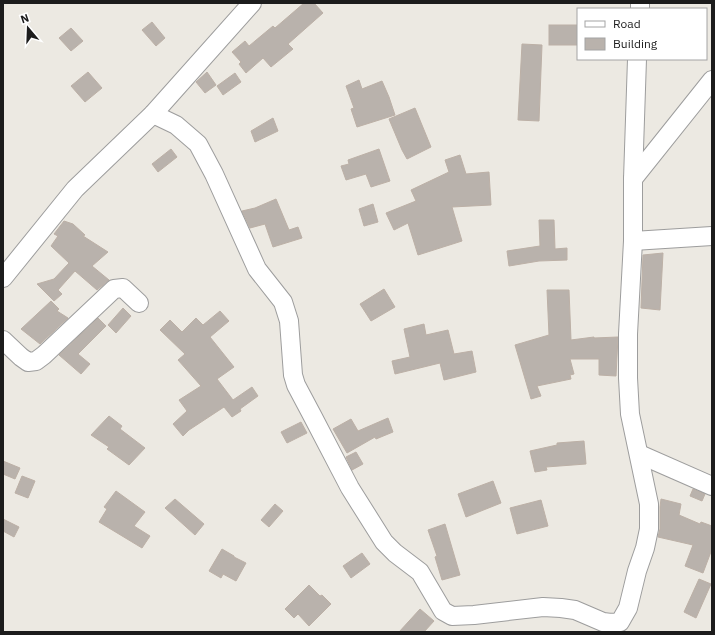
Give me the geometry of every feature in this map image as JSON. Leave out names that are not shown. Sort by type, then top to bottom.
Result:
[{"type":"street","points":[[3,278],[75,189],[153,114],[252,3]]},
{"type":"street","points":[[153,114],[176,126],[198,144],[214,174],[257,269],[283,302],[289,321],[293,375],[296,385],[350,488],[384,542],[395,553],[420,572],[443,611],[452,616],[460,616],[543,607],[561,608],[575,610],[603,622],[620,622],[628,608],[649,529],[649,504],[639,454],[634,438],[630,414],[628,378],[628,334],[633,241],[633,179],[637,60]]},
{"type":"street","points":[[633,179],[712,80]]},
{"type":"street","points":[[633,241],[712,236]]},
{"type":"street","points":[[3,340],[28,362],[36,361],[114,289],[123,288],[139,303]]},
{"type":"street","points":[[639,454],[712,486]]},
{"type":"building","points":[[304,3],[314,3],[323,13],[288,44],[293,49],[271,67],[263,58],[246,73],[239,64],[241,62],[232,52],[245,41],[249,46],[273,26],[275,28]]},
{"type":"building","points":[[152,22],[165,38],[156,46],[142,30]]},
{"type":"building","points":[[549,25],[577,25],[577,45],[549,45]]},
{"type":"building","points":[[71,28],[83,41],[71,51],[59,38]]},
{"type":"building","points":[[522,44],[542,45],[539,121],[518,120]]},
{"type":"building","points":[[88,72],[102,88],[85,102],[71,86]]},
{"type":"building","points":[[207,72],[216,85],[205,93],[196,82]]},
{"type":"building","points":[[235,73],[241,82],[223,95],[217,86]]},
{"type":"building","points":[[359,80],[362,89],[382,81],[395,115],[357,127],[351,109],[354,108],[346,86]]},
{"type":"building","points":[[415,108],[431,147],[407,159],[389,119]]},
{"type":"building","points":[[273,118],[278,131],[255,142],[251,131]]},
{"type":"building","points":[[171,149],[177,157],[158,172],[152,164]]},
{"type":"building","points":[[379,149],[390,181],[371,187],[366,174],[346,180],[341,166],[349,164],[348,160]]},
{"type":"building","points":[[460,155],[466,174],[489,172],[491,205],[452,207],[462,241],[418,255],[408,223],[394,230],[386,213],[416,201],[411,190],[449,172],[445,160]]},
{"type":"building","points":[[276,199],[289,230],[298,227],[302,238],[273,247],[265,224],[250,228],[242,211],[255,208]]},
{"type":"building","points":[[373,204],[378,222],[364,226],[359,209]]},
{"type":"building","points":[[539,220],[554,220],[555,249],[567,248],[567,260],[539,261],[509,266],[507,251],[540,246]]},
{"type":"building","points":[[64,221],[73,224],[85,235],[83,236],[108,252],[92,266],[109,280],[97,290],[75,271],[58,290],[62,294],[54,301],[37,284],[54,279],[69,263],[51,246],[58,236],[54,234]]},
{"type":"building","points":[[663,253],[660,310],[641,308],[643,255]]},
{"type":"building","points":[[384,289],[395,307],[371,321],[360,304]]},
{"type":"building","points":[[547,290],[569,290],[571,340],[594,337],[618,337],[616,376],[599,375],[599,359],[570,359],[574,374],[570,375],[571,379],[537,386],[541,396],[531,399],[515,345],[549,335]]},
{"type":"building","points":[[51,301],[59,309],[57,311],[68,318],[40,344],[21,329]]},
{"type":"building","points":[[123,308],[131,316],[116,333],[108,325]]},
{"type":"building","points":[[220,311],[229,321],[210,337],[234,367],[217,379],[233,400],[252,387],[258,396],[232,417],[224,407],[189,430],[183,436],[173,424],[187,411],[179,400],[201,386],[178,360],[185,354],[160,330],[170,320],[182,332],[196,318],[203,325]]},
{"type":"building","points":[[98,318],[106,326],[78,354],[90,364],[81,374],[59,355]]},
{"type":"building","points":[[424,324],[426,335],[448,330],[454,354],[472,351],[476,372],[444,380],[440,363],[395,374],[392,361],[410,357],[404,329]]},
{"type":"building","points":[[109,416],[122,426],[120,429],[145,448],[129,465],[107,449],[109,447],[91,435]]},
{"type":"building","points":[[388,418],[393,432],[376,439],[375,437],[347,453],[333,429],[351,419],[358,431]]},
{"type":"building","points":[[301,422],[307,433],[287,443],[281,432]]},
{"type":"building","points":[[584,441],[586,464],[546,467],[547,470],[535,472],[530,451],[557,445],[557,443]]},
{"type":"building","points":[[356,452],[363,464],[352,470],[346,457]]},
{"type":"building","points":[[3,461],[20,468],[15,479],[3,474]]},
{"type":"building","points":[[22,476],[35,481],[28,498],[15,493]]},
{"type":"building","points":[[493,481],[501,503],[466,517],[458,494]]},
{"type":"building","points":[[693,489],[705,494],[702,501],[690,496]]},
{"type":"building","points":[[116,491],[145,512],[134,526],[150,536],[142,548],[99,522],[107,509],[104,507]]},
{"type":"building","points":[[175,499],[204,524],[195,535],[165,508]]},
{"type":"building","points":[[661,499],[681,504],[679,515],[700,524],[701,522],[712,526],[712,549],[703,573],[685,566],[693,545],[658,537],[660,529]]},
{"type":"building","points":[[541,500],[548,526],[517,534],[510,508]]},
{"type":"building","points":[[275,504],[283,511],[269,527],[261,520]]},
{"type":"building","points":[[3,519],[19,527],[14,537],[3,531]]},
{"type":"building","points":[[445,524],[460,575],[442,580],[435,557],[437,556],[428,530]]},
{"type":"building","points":[[222,549],[246,563],[236,581],[223,574],[221,578],[209,571]]},
{"type":"building","points":[[362,553],[370,564],[351,578],[343,566]]},
{"type":"building","points":[[699,579],[711,584],[696,618],[684,612]]},
{"type":"building","points":[[309,585],[331,604],[309,626],[298,614],[294,618],[285,609]]},
{"type":"building","points":[[420,609],[434,621],[424,632],[399,632]]}]
